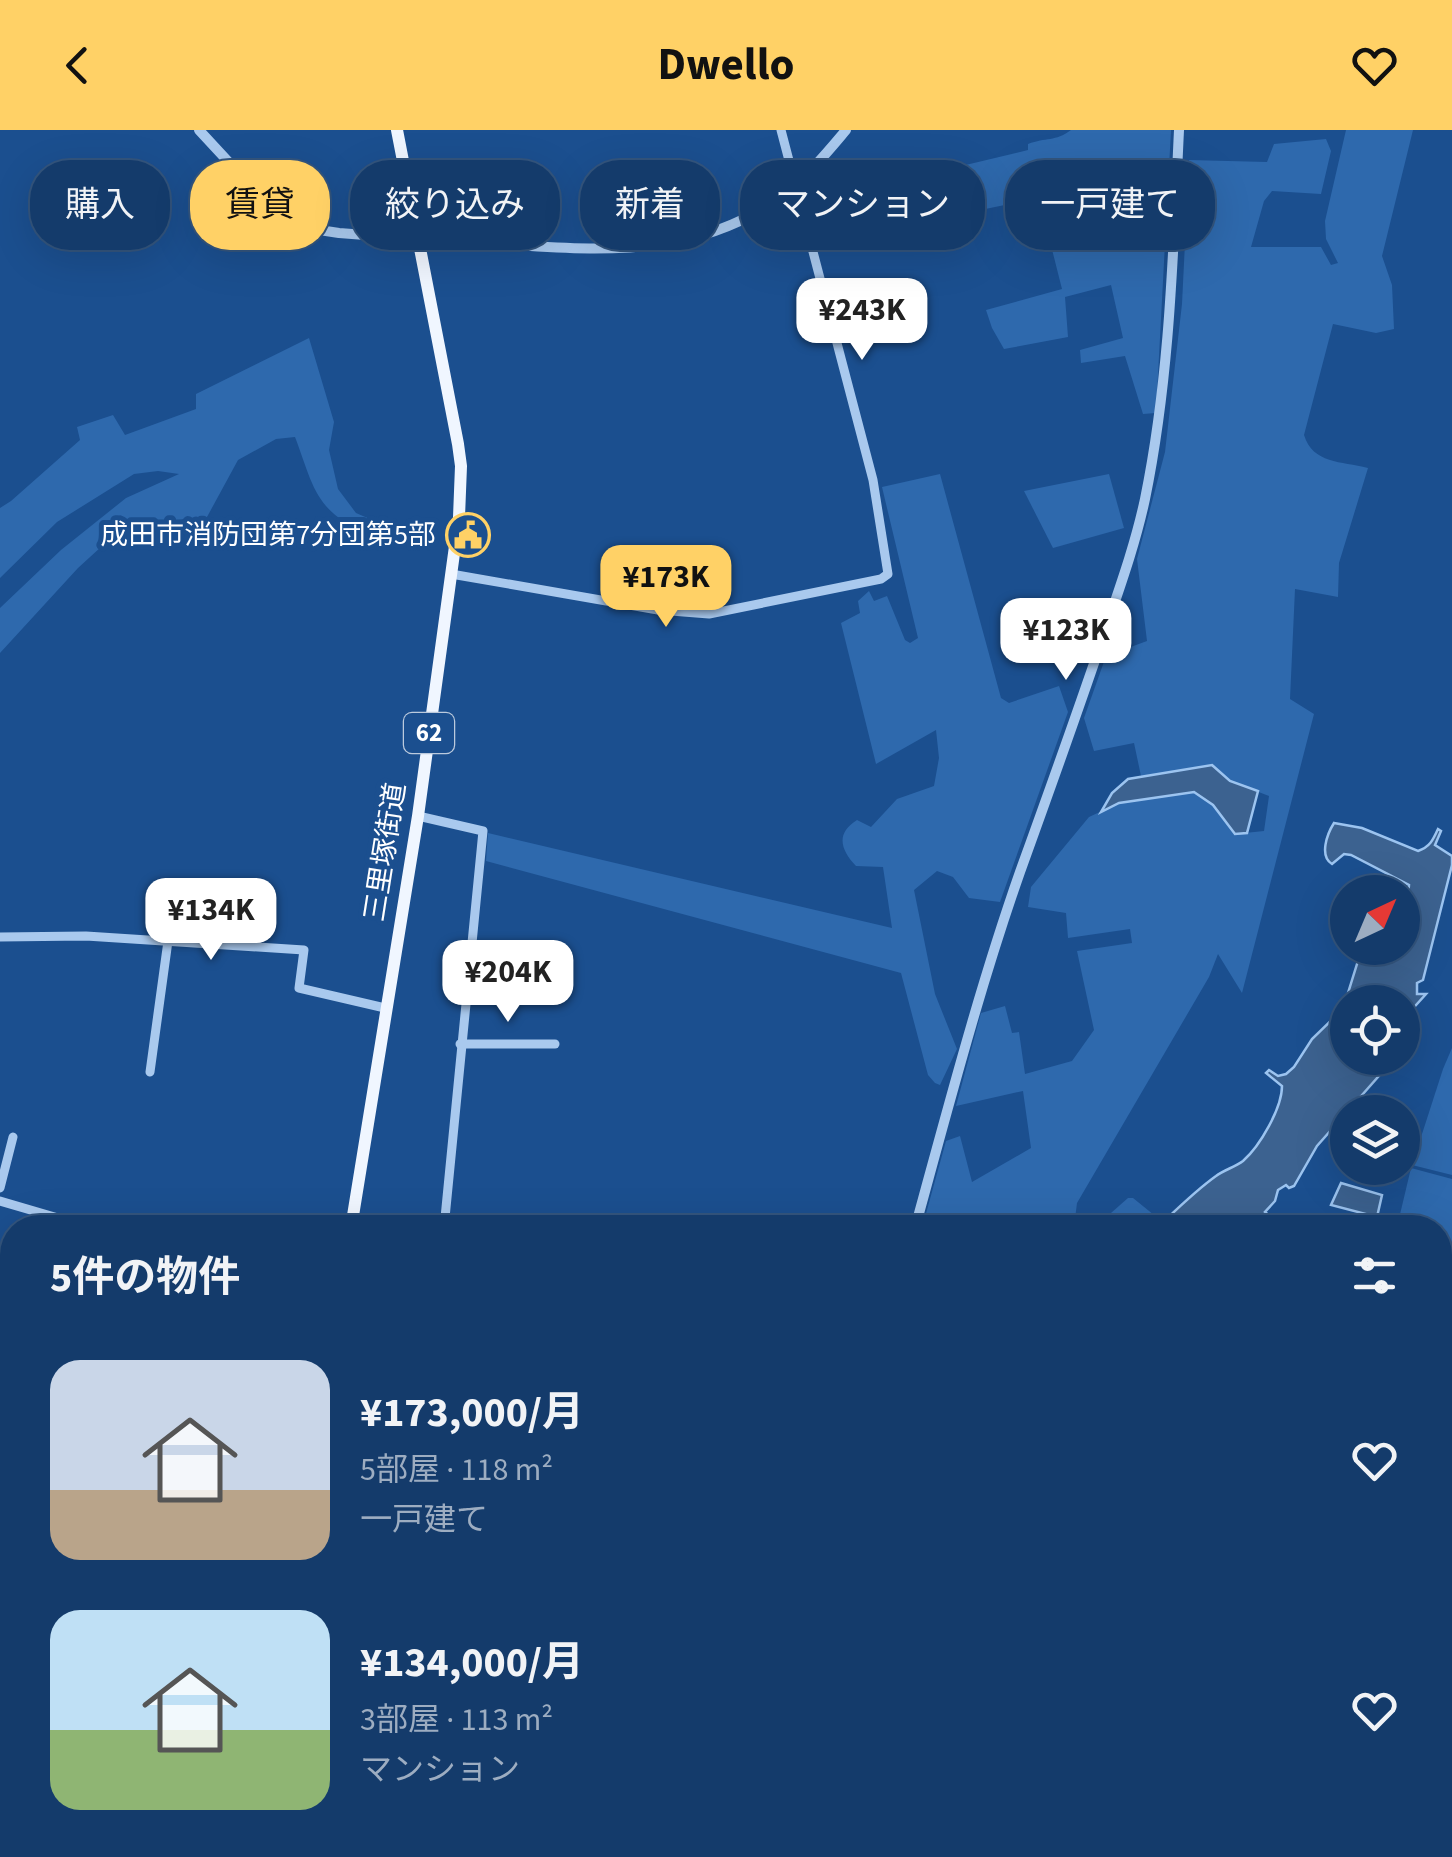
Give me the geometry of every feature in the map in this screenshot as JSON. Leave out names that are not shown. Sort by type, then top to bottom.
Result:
[{"type":"main road","name":"三里塚街道","points":[[397,130],[403,160]]},
{"type":"main road","name":"三里塚街道","points":[[353,1215],[418,816],[460,518],[461,466],[422,250]]},
{"type":"street","points":[[199,130],[274,210],[296,224],[350,234]]},
{"type":"street","points":[[782,130],[789,160]]},
{"type":"street","points":[[818,160],[846,130]]},
{"type":"street","points":[[919,1215],[993,948],[1092,671],[1141,516],[1168,342],[1179,130]]},
{"type":"street","points":[[560,248],[642,248],[720,230],[740,220]]},
{"type":"street","points":[[451,574],[658,610],[709,614],[881,580],[888,574],[872,480],[812,250]]},
{"type":"street","points":[[418,816],[482,831],[445,1215]]},
{"type":"street","points":[[0,937],[86,936],[304,950],[299,988],[385,1008]]},
{"type":"street","points":[[150,1072],[168,941]]},
{"type":"street","points":[[460,1044],[555,1044]]},
{"type":"street","points":[[0,1188],[12,1137]]},
{"type":"street","points":[[0,1200],[47,1215]]},
{"type":"street","points":[[0,1748],[0,1758]]},
{"type":"shaded area","points":[[1071,130],[1171,130],[1169,160],[1005,160],[1005,205],[985,209],[985,160],[1028,150],[1028,144]]},
{"type":"shaded area","points":[[1346,130],[1413,130],[1382,256],[1392,285],[1394,329],[1376,333],[1333,324],[1304,435],[1321,456],[1368,468],[1339,563],[1338,597],[1295,589],[1290,699],[1314,714],[1242,993],[1218,954],[1209,977],[1077,1203],[1076,1215],[926,1215],[946,1141],[960,1136],[972,1182],[1031,1148],[1023,1091],[956,1106],[981,1013],[1005,1006],[1012,1033],[1019,1032],[1025,1074],[1072,1061],[1094,1030],[1077,951],[1132,943],[1130,929],[1068,938],[1066,913],[1028,907],[1031,887],[1089,817],[1119,803],[1194,792],[1213,805],[1235,834],[1264,831],[1269,796],[1230,781],[1212,765],[1141,776],[1134,743],[1094,751],[1084,718],[1106,656],[1147,641],[1137,559],[1165,452],[1185,250],[1215,250],[1215,161],[1267,162],[1274,144],[1326,139],[1331,151],[1321,194],[1272,191],[1264,201],[1251,247],[1321,247],[1331,265],[1338,263],[1326,239],[1325,221]]},
{"type":"shaded area","points":[[1052,250],[1165,250],[1156,413],[1143,414],[1125,356],[1081,363],[1080,350],[1123,338],[1111,285],[1065,297],[1068,337],[1004,349],[986,310],[1062,289]]},
{"type":"shaded area","points":[[309,338],[334,422],[329,450],[338,489],[356,513],[407,535],[373,533],[337,516],[318,495],[295,437],[276,439],[238,460],[207,517],[124,526],[78,568],[0,653],[0,608],[61,550],[126,498],[179,474],[134,474],[57,522],[0,578],[0,508],[80,440],[77,427],[113,415],[125,435],[196,409],[196,394]]},
{"type":"shaded area","points":[[940,474],[1001,698],[1009,703],[1059,686],[1068,712],[1000,902],[969,898],[953,877],[937,871],[914,890],[935,994],[957,1049],[940,1085],[928,1075],[901,973],[486,861],[488,833],[892,928],[883,867],[856,866],[844,848],[843,836],[857,820],[871,827],[897,799],[934,786],[939,758],[936,730],[876,764],[841,623],[860,613],[858,601],[869,591],[874,601],[887,596],[905,640],[910,643],[918,638],[882,487]]},
{"type":"shaded area","points":[[1109,474],[1124,528],[1053,548],[1024,491]]},
{"type":"shaded area","points":[[1212,765],[1230,781],[1258,791],[1247,833],[1235,834],[1213,805],[1194,792],[1119,803],[1101,812],[1112,793],[1128,779]]},
{"type":"shaded area","points":[[1334,823],[1362,828],[1418,851],[1431,843],[1438,829],[1441,831],[1435,845],[1452,856],[1452,865],[1423,980],[1417,985],[1350,985],[1357,965],[1420,965],[1420,875],[1390,875],[1344,854],[1332,864],[1325,850]]},
{"type":"shaded area","points":[[1330,1022],[1330,1075],[1380,1075],[1362,1095],[1330,1095],[1330,1131],[1294,1186],[1278,1190],[1275,1201],[1265,1212],[1269,1215],[1171,1215],[1208,1182],[1243,1161],[1256,1146],[1281,1095],[1282,1086],[1266,1073],[1269,1070],[1278,1076],[1286,1074]]},
{"type":"shaded area","points":[[1452,1048],[1452,1175],[1420,1167],[1420,1140]]},
{"type":"shaded area","points":[[1420,1170],[1452,1179],[1452,1215],[1400,1215],[1407,1185],[1420,1185]]},
{"type":"shaded area","points":[[1340,1185],[1382,1195],[1377,1215],[1331,1205]]},
{"type":"shaded area","points":[[1133,1198],[1154,1215],[1110,1215]]},
{"type":"place","name":"成田市消防団第7分団第5部","points":[[468,535]]}]
